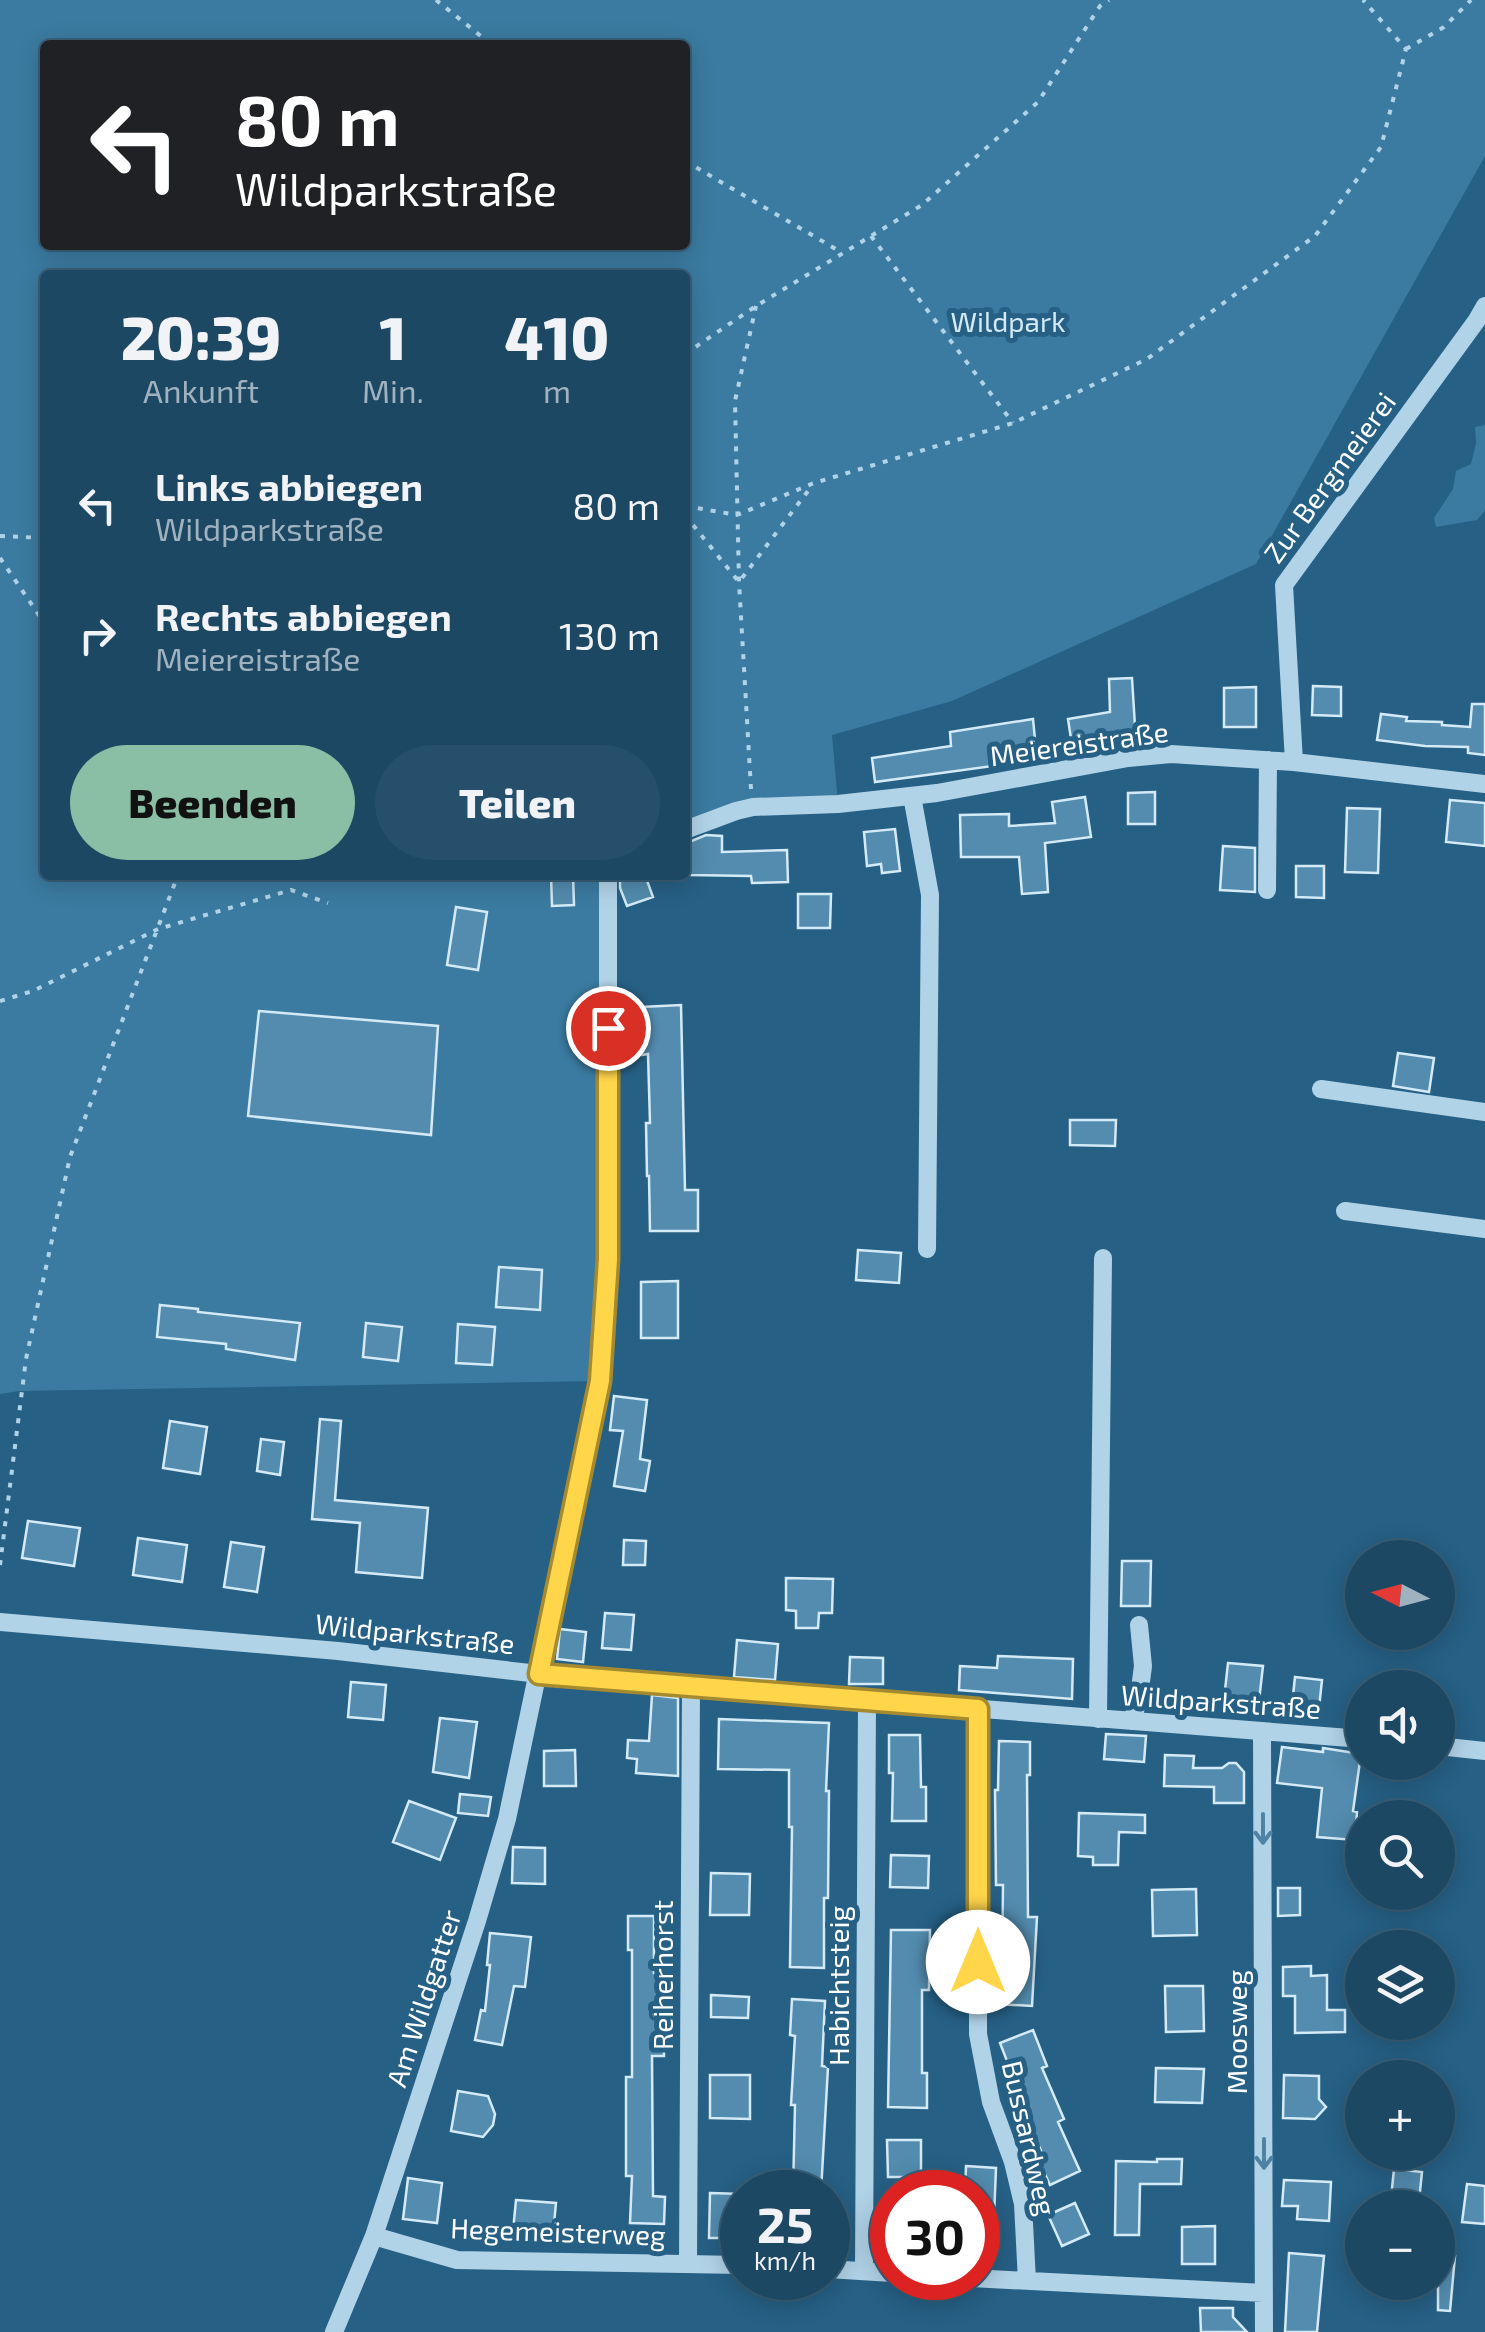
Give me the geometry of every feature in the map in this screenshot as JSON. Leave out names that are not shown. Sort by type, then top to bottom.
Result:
[{"type":"street","name":"Zur Bergmeierei","points":[[1294,762],[1284,585],[1485,306]]},
{"type":"street","name":"Meiereistraße","points":[[690,828],[752,807],[912,796],[1170,754],[1294,762],[1485,784]]},
{"type":"street","points":[[1267,890],[1268,760]]},
{"type":"street","points":[[912,796],[930,895],[927,1249]]},
{"type":"street","points":[[539,1674],[600,1381],[608,1259],[608,880]]},
{"type":"street","points":[[1321,1090],[1485,1112]]},
{"type":"street","points":[[1345,1210],[1485,1230]]},
{"type":"street","points":[[1098,1719],[1103,1258]]},
{"type":"street","name":"Wildparkstraße","points":[[0,1622],[338,1651],[539,1674],[1345,1738]]},
{"type":"street","points":[[1132,1722],[1143,1666],[1139,1624]]},
{"type":"street","name":"Am Wildgatter","points":[[334,2332],[374,2236],[477,1921],[507,1819],[539,1674]]},
{"type":"street","name":"Reiherhorst","points":[[688,2263],[691,1687]]},
{"type":"street","name":"Habichtsteig","points":[[864,2271],[867,1701]]},
{"type":"street","name":"Bussardweg","points":[[978,1709],[978,2034],[991,2102],[1013,2162],[1022,2204],[1026,2281]]},
{"type":"street","name":"Moosweg","points":[[1262,1732],[1264,2332]]},
{"type":"street","points":[[1455,1748],[1485,1751]]},
{"type":"street","name":"Hegemeisterweg","points":[[374,2236],[457,2260],[720,2264]]},
{"type":"street","points":[[850,2270],[870,2271]]},
{"type":"street","points":[[1000,2280],[1264,2293]]},
{"type":"path","points":[[436,0],[486,40]]},
{"type":"path","points":[[690,351],[922,205],[1038,102],[1100,6],[1109,0]]},
{"type":"path","points":[[1363,0],[1406,49]]},
{"type":"path","points":[[690,507],[737,515],[814,483],[1013,423],[1147,359],[1315,236],[1381,148],[1406,49],[1444,28],[1471,0]]},
{"type":"path","points":[[690,165],[843,253]]},
{"type":"path","points":[[871,236],[1013,423]]},
{"type":"path","points":[[752,807],[739,582],[735,400],[756,306]]},
{"type":"path","points":[[739,582],[814,483]]},
{"type":"path","points":[[690,521],[739,582]]},
{"type":"path","points":[[0,536],[40,538]]},
{"type":"path","points":[[0,558],[40,617]]},
{"type":"path","points":[[0,1565],[26,1359],[70,1157],[176,880]]},
{"type":"path","points":[[0,1001],[33,991],[158,929],[291,890],[328,903]]},
{"type":"green space","name":"Wildpark","points":[[0,0],[1485,0],[1485,156],[1256,564],[952,701],[832,735],[838,803],[753,807],[690,828],[690,270],[40,270],[40,880],[608,880],[599,1381],[0,1394]]},
{"type":"green space","points":[[1485,425],[1485,510],[1477,520],[1436,527],[1434,518],[1453,489],[1456,471],[1471,464],[1475,427]]},
{"type":"building","points":[[1132,678],[1136,742],[1103,743],[1073,752],[1068,719],[1110,712],[1109,679]]},
{"type":"building","points":[[1313,686],[1341,687],[1341,716],[1312,715]]},
{"type":"building","points":[[1256,687],[1256,727],[1224,727],[1224,688]]},
{"type":"building","points":[[1472,704],[1485,704],[1485,755],[1468,753],[1468,747],[1377,740],[1381,714],[1407,717],[1406,721],[1470,727]]},
{"type":"building","points":[[1033,719],[1037,760],[875,782],[872,758],[951,746],[950,732]]},
{"type":"building","points":[[1155,792],[1155,824],[1128,824],[1128,793]]},
{"type":"building","points":[[1085,797],[1091,837],[1045,843],[1048,892],[1022,894],[1019,857],[961,857],[960,815],[1009,814],[1009,826],[1055,823],[1052,802]]},
{"type":"building","points":[[1450,800],[1485,803],[1485,846],[1446,842]]},
{"type":"building","points":[[1347,808],[1380,809],[1378,873],[1345,872]]},
{"type":"building","points":[[895,829],[900,871],[882,873],[881,864],[867,866],[864,832]]},
{"type":"building","points":[[706,835],[722,836],[722,852],[787,850],[788,882],[752,883],[751,876],[690,875],[690,842]]},
{"type":"building","points":[[1223,846],[1255,848],[1255,892],[1220,890]]},
{"type":"building","points":[[1296,866],[1324,866],[1324,898],[1296,897]]},
{"type":"building","points":[[551,880],[573,880],[574,905],[552,906]]},
{"type":"building","points":[[620,880],[647,880],[653,897],[627,906]]},
{"type":"building","points":[[798,894],[831,894],[830,928],[798,928]]},
{"type":"building","points":[[456,907],[487,912],[478,970],[447,965]]},
{"type":"building","points":[[681,1005],[685,1190],[698,1190],[698,1231],[650,1231],[648,1054],[642,1055],[641,1007]]},
{"type":"building","points":[[259,1011],[438,1026],[431,1135],[248,1116]]},
{"type":"building","points":[[1398,1053],[1434,1058],[1429,1092],[1393,1086]]},
{"type":"building","points":[[1070,1120],[1116,1120],[1115,1146],[1070,1145]]},
{"type":"building","points":[[858,1250],[901,1253],[899,1283],[856,1280]]},
{"type":"building","points":[[499,1267],[542,1270],[540,1310],[496,1307]]},
{"type":"building","points":[[678,1281],[678,1338],[641,1338],[641,1282]]},
{"type":"building","points":[[160,1305],[300,1323],[295,1360],[226,1349],[226,1344],[157,1337]]},
{"type":"building","points":[[366,1323],[402,1327],[398,1361],[363,1357]]},
{"type":"building","points":[[458,1324],[495,1327],[492,1365],[456,1363]]},
{"type":"building","points":[[614,1396],[647,1400],[640,1459],[650,1461],[645,1491],[614,1486],[623,1431],[610,1430]]},
{"type":"building","points":[[320,1419],[341,1421],[335,1500],[428,1508],[422,1578],[356,1572],[360,1523],[312,1519]]},
{"type":"building","points":[[170,1421],[207,1427],[200,1474],[163,1468]]},
{"type":"building","points":[[261,1439],[284,1442],[280,1475],[257,1471]]},
{"type":"building","points":[[28,1521],[80,1528],[74,1566],[22,1558]]},
{"type":"building","points":[[138,1538],[187,1545],[182,1582],[133,1575]]},
{"type":"building","points":[[624,1540],[646,1541],[645,1565],[623,1565]]},
{"type":"building","points":[[231,1542],[264,1547],[257,1592],[224,1587]]},
{"type":"building","points":[[1122,1561],[1151,1561],[1150,1606],[1121,1606]]},
{"type":"building","points":[[786,1578],[833,1579],[832,1613],[819,1613],[818,1628],[796,1628],[796,1611],[786,1610]]},
{"type":"building","points":[[605,1613],[634,1615],[631,1650],[602,1648]]},
{"type":"building","points":[[560,1629],[586,1632],[583,1662],[557,1659]]},
{"type":"building","points":[[737,1640],[778,1644],[775,1680],[734,1677]]},
{"type":"building","points":[[998,1656],[1073,1659],[1072,1699],[959,1690],[960,1666],[997,1668]]},
{"type":"building","points":[[850,1657],[883,1658],[883,1684],[849,1684]]},
{"type":"building","points":[[1228,1663],[1263,1666],[1259,1701],[1224,1699]]},
{"type":"building","points":[[1295,1677],[1322,1680],[1319,1708],[1292,1705]]},
{"type":"building","points":[[351,1682],[386,1685],[383,1720],[348,1717]]},
{"type":"building","points":[[652,1695],[678,1698],[678,1776],[636,1773],[637,1759],[627,1758],[628,1740],[649,1741]]},
{"type":"building","points":[[440,1718],[477,1722],[469,1778],[433,1772]]},
{"type":"building","points":[[719,1719],[829,1723],[824,1968],[790,1967],[789,1770],[718,1769]]},
{"type":"building","points":[[1106,1734],[1146,1736],[1144,1762],[1104,1759]]},
{"type":"building","points":[[889,1735],[920,1735],[926,1821],[892,1821]]},
{"type":"building","points":[[999,1741],[1030,1742],[1028,1917],[1037,1917],[1032,2006],[996,2004],[998,1973],[1002,1974],[1003,1885],[996,1885]]},
{"type":"building","points":[[1282,1747],[1345,1751],[1345,1780],[1357,1780],[1355,1800],[1345,1800],[1345,1839],[1317,1837],[1322,1788],[1277,1783]]},
{"type":"building","points":[[575,1750],[576,1786],[544,1786],[544,1751]]},
{"type":"building","points":[[1165,1755],[1194,1756],[1193,1768],[1222,1768],[1236,1763],[1244,1772],[1244,1803],[1214,1803],[1214,1787],[1164,1786]]},
{"type":"building","points":[[460,1794],[491,1797],[488,1816],[458,1813]]},
{"type":"building","points":[[409,1801],[456,1818],[440,1860],[393,1842]]},
{"type":"building","points":[[1079,1813],[1145,1815],[1145,1833],[1119,1832],[1118,1865],[1093,1865],[1093,1857],[1078,1856]]},
{"type":"building","points":[[513,1847],[545,1848],[545,1884],[512,1883]]},
{"type":"building","points":[[891,1855],[929,1856],[928,1888],[890,1887]]},
{"type":"building","points":[[711,1873],[750,1874],[749,1915],[710,1915]]},
{"type":"building","points":[[1278,1888],[1300,1888],[1300,1915],[1278,1916]]},
{"type":"building","points":[[1196,1889],[1197,1935],[1153,1936],[1152,1890]]},
{"type":"building","points":[[628,1916],[654,1916],[654,1973],[664,1973],[664,2056],[652,2056],[653,2196],[665,2197],[664,2224],[630,2223],[632,2176],[626,2176],[626,2077],[632,2077],[632,1950],[628,1950]]},
{"type":"building","points":[[891,1930],[930,1930],[929,1990],[922,1990],[922,2073],[927,2073],[927,2108],[888,2107]]},
{"type":"building","points":[[490,1933],[531,1937],[525,1987],[514,1986],[502,2045],[475,2040],[481,2010],[485,2011]]},
{"type":"building","points":[[1311,1966],[1311,1976],[1327,1975],[1327,2010],[1345,2010],[1345,2032],[1295,2033],[1295,1996],[1283,1996],[1283,1967]]},
{"type":"building","points":[[1165,1986],[1203,1986],[1204,2031],[1166,2032]]},
{"type":"building","points":[[711,1995],[749,1997],[748,2018],[711,2017]]},
{"type":"building","points":[[792,1999],[825,2001],[822,2066],[828,2067],[822,2170],[794,2170],[795,2105],[791,2105],[795,2036],[790,2035]]},
{"type":"building","points":[[1033,2030],[1047,2066],[1042,2068],[1064,2119],[1058,2122],[1080,2171],[1050,2185],[1036,2155],[1042,2153],[1000,2043]]},
{"type":"building","points":[[1156,2068],[1204,2069],[1202,2103],[1155,2102]]},
{"type":"building","points":[[710,2075],[750,2075],[750,2119],[710,2118]]},
{"type":"building","points":[[1284,2075],[1319,2076],[1319,2099],[1326,2107],[1315,2119],[1283,2118]]},
{"type":"building","points":[[458,2091],[488,2096],[495,2114],[493,2125],[483,2137],[451,2131]]},
{"type":"building","points":[[887,2140],[921,2140],[921,2170],[888,2170]]},
{"type":"building","points":[[1182,2159],[1181,2184],[1140,2184],[1139,2235],[1115,2235],[1116,2161]]},
{"type":"building","points":[[966,2166],[996,2168],[996,2170],[966,2170]]},
{"type":"building","points":[[1394,2170],[1422,2172],[1420,2190],[1392,2190]]},
{"type":"building","points":[[408,2178],[442,2183],[437,2223],[403,2219]]},
{"type":"building","points":[[1284,2180],[1331,2182],[1329,2221],[1297,2219],[1298,2206],[1282,2206]]},
{"type":"building","points":[[1467,2184],[1485,2186],[1485,2224],[1462,2222]]},
{"type":"building","points":[[710,2193],[720,2193],[720,2238],[709,2238]]},
{"type":"building","points":[[516,2200],[556,2203],[553,2235],[513,2231]]},
{"type":"building","points":[[1075,2203],[1089,2234],[1062,2246],[1048,2215]]},
{"type":"building","points":[[1215,2226],[1215,2264],[1182,2264],[1182,2227]]},
{"type":"building","points":[[1289,2253],[1324,2256],[1317,2332],[1285,2332]]},
{"type":"building","points":[[1438,2300],[1451,2300],[1450,2311],[1438,2310]]},
{"type":"building","points":[[1200,2308],[1233,2308],[1233,2317],[1247,2332],[1201,2332]]},
{"type":"route","points":[[608,1028],[608,1259],[600,1381],[539,1674],[978,1709],[978,1962]]}]
